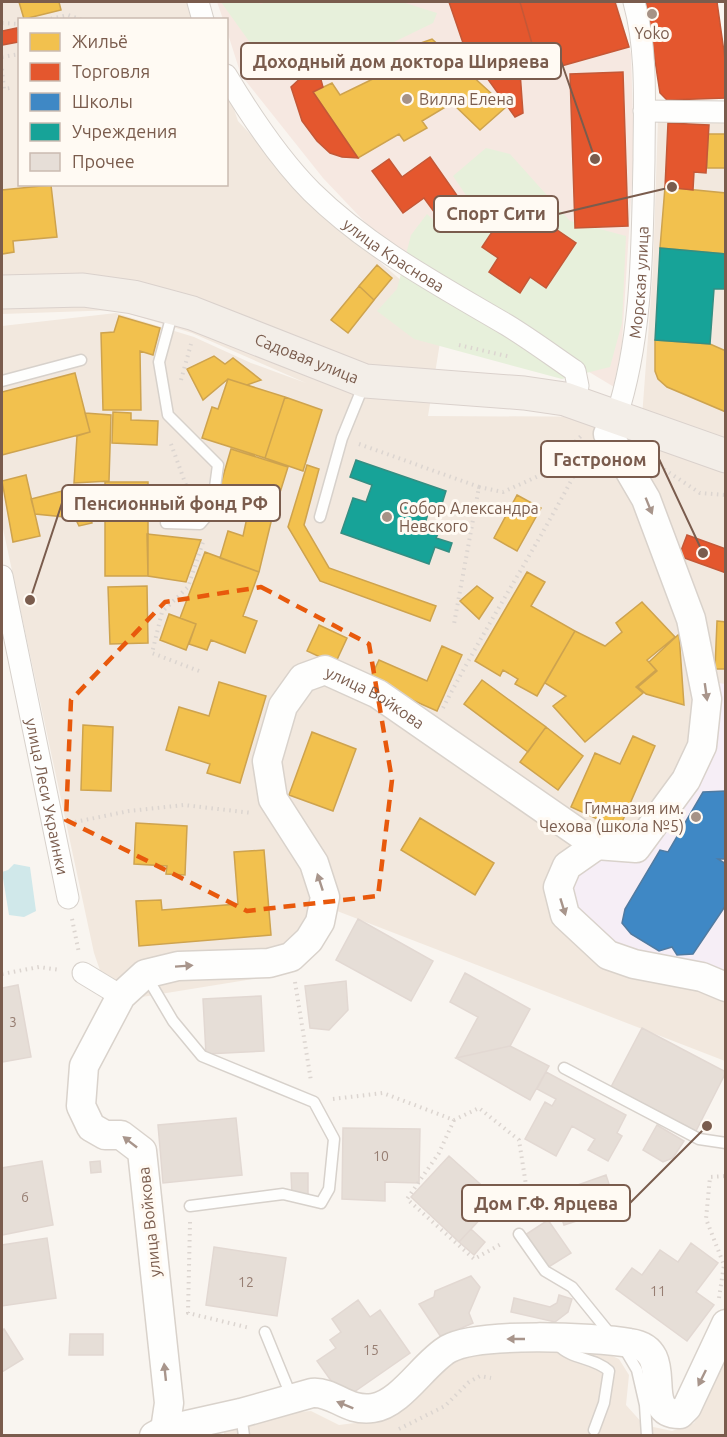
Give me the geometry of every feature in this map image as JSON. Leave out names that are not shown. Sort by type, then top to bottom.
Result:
[{"type":"main road","name":"Садовая улица","points":[[2,292],[83,290],[133,297],[192,313],[365,381],[524,393],[565,399],[601,430]]},
{"type":"main road","points":[[601,430],[726,456]]},
{"type":"main road","points":[[601,430],[726,473]]},
{"type":"street","points":[[198,2],[202,18]]},
{"type":"street","name":"Морская улица","points":[[601,430],[626,388],[642,271],[644,111],[641,26],[634,2]]},
{"type":"street","name":"улица Краснова","points":[[228,78],[267,137],[312,192],[375,245],[454,296],[508,326],[575,371],[578,386],[572,396],[565,399]]},
{"type":"street","points":[[644,111],[726,111]]},
{"type":"street","points":[[601,430],[646,499],[691,620],[707,699],[702,746],[686,780],[646,838],[636,848],[597,845],[567,866],[558,887],[565,915],[608,955],[634,964],[702,977],[726,987]]},
{"type":"street","name":"улица Леси Украинки","points":[[2,576],[68,898]]},
{"type":"street","name":"улица Войкова","points":[[159,1433],[169,1403],[142,1151],[121,1135],[105,1135],[91,1127],[81,1106],[84,1066],[121,996],[145,974],[178,966],[269,963],[291,957],[309,940],[320,922],[325,897],[314,863],[273,799],[267,761],[283,706],[303,678],[313,672],[325,670],[378,694],[597,845]]},
{"type":"street","points":[[83,973],[121,996]]},
{"type":"street","points":[[159,1433],[243,1424],[292,1399],[318,1392],[347,1407],[375,1408],[391,1400],[448,1349],[471,1342],[494,1339],[633,1343],[649,1352],[658,1373],[658,1402],[661,1409],[668,1414],[680,1414],[692,1398],[722,1315]]},
{"type":"lane","points":[[166,523],[200,524],[212,510],[218,465],[168,415],[159,362],[173,308]]},
{"type":"lane","points":[[2,381],[81,360]]},
{"type":"lane","points":[[320,517],[342,438],[365,381]]},
{"type":"lane","points":[[145,974],[174,1022],[202,1056],[314,1102],[334,1139],[329,1189],[321,1203],[283,1194],[190,1206]]},
{"type":"lane","points":[[564,1068],[699,1139],[726,1143]]},
{"type":"lane","points":[[519,1234],[545,1270],[572,1287],[616,1342],[628,1352],[637,1370],[645,1405],[646,1436]]},
{"type":"lane","points":[[265,1332],[292,1399]]},
{"type":"lane","points":[[555,1340],[559,1347],[576,1356],[601,1364],[609,1371],[604,1403],[594,1430]]},
{"type":"path","points":[[54,18],[68,15],[76,18]]},
{"type":"path","points":[[2,23],[18,24]]},
{"type":"path","points":[[2,57],[18,54]]},
{"type":"path","points":[[2,69],[4,89],[10,88]]},
{"type":"path","points":[[342,438],[479,487],[503,492],[543,474],[601,430]]},
{"type":"path","points":[[432,730],[473,651],[601,430]]},
{"type":"path","points":[[171,448],[200,524]]},
{"type":"path","points":[[454,624],[479,487]]},
{"type":"path","points":[[199,671],[152,653],[162,612],[188,587],[206,536]]},
{"type":"path","points":[[53,827],[129,811],[184,805],[259,813],[273,799]]},
{"type":"path","name":"улица Леси Украинки","points":[[68,898],[83,973]]},
{"type":"path","points":[[291,957],[314,1102],[383,1093],[454,1120]]},
{"type":"path","points":[[2,974],[39,967],[83,973]]},
{"type":"path","points":[[519,1234],[474,1259],[407,1199],[439,1153],[454,1120],[479,1108],[519,1140],[526,1185],[524,1211]]},
{"type":"path","points":[[722,1315],[724,1265],[705,1219],[711,1177],[726,1176]]},
{"type":"path","points":[[190,1206],[188,1313],[265,1332]]},
{"type":"path","points":[[392,1432],[445,1406],[469,1382],[480,1377],[491,1378]]},
{"type":"highlighted area","points":[[261,587],[369,644],[392,780],[378,896],[247,911],[66,820],[71,700],[165,602]]},
{"type":"shaded area","points":[[2,2],[196,2],[203,18],[18,18],[18,186],[228,186],[228,92],[238,121],[323,212],[444,318],[428,416],[642,417],[653,270],[658,118],[725,121],[725,1061],[319,904],[313,951],[290,973],[111,1002],[94,953],[2,524],[2,326],[116,313],[194,337],[251,363],[306,383],[192,333],[117,310],[2,314]]},
{"type":"shaded area","points":[[217,2],[617,2],[631,54],[634,152],[619,390],[397,256],[323,178],[241,75],[228,34],[228,18],[223,18]]},
{"type":"shaded area","name":"Гимназия им. Чехова (школа №5)","points":[[713,682],[725,684],[725,982],[637,958],[570,912],[570,871],[597,852],[615,855],[692,784]]},
{"type":"shaded area","points":[[599,1350],[619,1359],[629,1375],[626,1405],[644,1425],[672,1431],[694,1423],[709,1395],[725,1356],[725,1435],[224,1436],[224,1430],[289,1413],[311,1411],[339,1425],[371,1421],[443,1364],[468,1354]]},
{"type":"green space","points":[[221,2],[259,2],[260,4],[267,2],[402,2],[437,13],[433,23],[363,57],[311,52],[276,79]]},
{"type":"green space","points":[[486,148],[510,154],[570,221],[626,236],[622,323],[610,367],[562,379],[414,339],[377,311],[397,289],[411,235],[427,214],[441,227],[472,204],[453,176]],"holes":[[[525,208],[576,243],[546,288],[530,277],[520,292],[489,272],[498,258],[482,247],[502,217],[514,225]]]},
{"type":"water","points":[[14,864],[30,867],[36,911],[24,917],[9,915],[2,872]]},
{"type":"building: Жильё","points":[[19,2],[59,2],[61,10],[24,18]]},
{"type":"building: Жильё","name":"Вилла Елена","points":[[432,39],[506,107],[480,130],[452,103],[422,121],[427,128],[404,141],[399,134],[358,158],[313,92],[332,83],[340,95],[414,59],[414,49],[421,43]]},
{"type":"building: Жильё","points":[[708,134],[726,134],[726,168],[707,168]]},
{"type":"building: Жильё","points":[[51,186],[57,237],[13,241],[14,252],[2,254],[2,190]]},
{"type":"building: Жильё","points":[[665,187],[726,193],[726,254],[660,248]]},
{"type":"building: Жильё","points":[[377,265],[392,278],[374,300],[359,286]]},
{"type":"building: Жильё","points":[[359,286],[374,300],[348,333],[331,320]]},
{"type":"building: Жильё","points":[[119,316],[160,328],[153,355],[140,351],[141,410],[103,410],[101,333],[114,332]]},
{"type":"building: Жильё","points":[[655,340],[710,344],[726,351],[726,412],[667,387],[658,379],[655,371]]},
{"type":"building: Жильё","points":[[214,356],[225,364],[233,358],[261,380],[247,385],[228,379],[203,400],[187,369]]},
{"type":"building: Жильё","points":[[75,373],[90,432],[2,455],[2,392]]},
{"type":"building: Жильё","points":[[228,379],[285,397],[265,458],[202,438],[212,407],[218,409]]},
{"type":"building: Жильё","points":[[285,397],[322,410],[303,471],[265,458]]},
{"type":"building: Жильё","points":[[113,412],[131,413],[131,420],[158,421],[157,445],[112,443]]},
{"type":"building: Жильё","points":[[85,413],[111,415],[109,481],[74,483],[77,436],[90,432]]},
{"type":"building: Жильё","points":[[231,449],[288,467],[272,518],[215,504]]},
{"type":"building: Жильё","points":[[307,465],[319,469],[304,525],[329,568],[436,606],[430,621],[320,581],[288,527]]},
{"type":"building: Жильё","points":[[26,475],[40,536],[13,542],[2,481]]},
{"type":"building: Жильё","points":[[105,482],[148,482],[148,576],[105,576]]},
{"type":"building: Жильё","points":[[82,486],[92,523],[79,526],[75,518],[35,514],[31,499]]},
{"type":"building: Жильё","points":[[517,495],[541,508],[517,551],[494,538]]},
{"type":"building: Жильё","points":[[248,513],[272,518],[259,572],[220,558],[228,531],[243,536]]},
{"type":"building: Жильё","points":[[147,534],[201,540],[186,582],[148,576]]},
{"type":"building: Жильё","points":[[205,552],[259,572],[243,616],[257,621],[245,653],[211,640],[207,650],[189,644],[196,624],[180,618]]},
{"type":"building: Жильё","points":[[527,572],[545,582],[531,606],[575,631],[537,696],[515,684],[518,679],[503,670],[500,676],[475,661]]},
{"type":"building: Жильё","points":[[147,586],[148,643],[110,644],[108,587]]},
{"type":"building: Жильё","points":[[477,586],[493,598],[479,619],[460,601]]},
{"type":"building: Жильё","points":[[642,602],[675,637],[647,660],[656,670],[636,687],[643,693],[585,742],[553,706],[566,696],[545,683],[575,631],[605,646],[622,632],[616,623]]},
{"type":"building: Жильё","points":[[169,614],[196,624],[186,650],[160,640]]},
{"type":"building: Жильё","points":[[717,621],[726,622],[726,669],[715,669]]},
{"type":"building: Жильё","points":[[319,625],[347,638],[335,664],[307,651]]},
{"type":"building: Жильё","points":[[679,634],[684,705],[646,694],[638,687],[657,671],[649,662]]},
{"type":"building: Жильё","points":[[442,646],[462,655],[437,711],[369,681],[379,660],[427,681]]},
{"type":"building: Жильё","points":[[482,680],[546,727],[528,752],[464,704]]},
{"type":"building: Жильё","points":[[219,682],[266,696],[240,783],[207,773],[210,764],[166,750],[179,707],[209,716]]},
{"type":"building: Жильё","points":[[83,725],[113,727],[111,791],[81,790]]},
{"type":"building: Жильё","points":[[546,727],[583,756],[558,790],[520,762]]},
{"type":"building: Жильё","points":[[312,732],[356,749],[333,811],[289,795]]},
{"type":"building: Жильё","points":[[633,736],[655,746],[619,829],[571,807],[595,753],[620,764]]},
{"type":"building: Жильё","points":[[420,818],[494,863],[475,895],[401,850]]},
{"type":"building: Жильё","points":[[136,823],[187,826],[185,875],[166,874],[167,866],[134,864]]},
{"type":"building: Жильё","points":[[264,850],[271,935],[139,946],[136,901],[161,900],[162,910],[238,904],[234,852]]},
{"type":"building: Торговля","points":[[449,2],[520,2],[535,54],[519,58],[523,113],[515,117],[464,46]]},
{"type":"building: Торговля","points":[[520,2],[615,2],[629,47],[540,72]]},
{"type":"building: Торговля","points":[[646,2],[717,2],[726,66],[726,98],[667,100],[660,93]]},
{"type":"building: Торговля","points":[[17,28],[18,42],[2,45],[2,31]]},
{"type":"building: Торговля","points":[[318,69],[323,87],[313,92],[358,158],[342,157],[330,153],[317,141],[302,121],[291,87],[304,75]]},
{"type":"building: Торговля","points":[[623,72],[628,226],[575,228],[570,74]]},
{"type":"building: Торговля","points":[[668,123],[709,125],[706,173],[694,172],[693,190],[665,187]]},
{"type":"building: Торговля","points":[[430,157],[463,204],[440,220],[424,198],[403,213],[372,171],[389,159],[402,177]]},
{"type":"building: Торговля","points":[[525,208],[576,243],[546,288],[530,277],[520,293],[489,272],[498,258],[482,247],[502,217],[514,225]]},
{"type":"building: Торговля","points":[[687,535],[726,549],[726,573],[679,556]]},
{"type":"building: Школы","points":[[725,791],[726,859],[718,859],[726,864],[726,905],[693,954],[677,955],[672,947],[659,951],[631,934],[622,923],[625,909],[660,850],[668,852],[703,792]]},
{"type":"building: Учреждения","points":[[660,248],[726,254],[726,289],[714,289],[710,344],[655,340]]},
{"type":"building: Учреждения","name":"Собор Александра Невского","points":[[356,460],[446,491],[441,507],[431,504],[424,527],[439,532],[436,538],[452,543],[449,552],[435,547],[429,564],[341,533],[353,498],[366,502],[372,485],[350,477]]},
{"type":"building: Прочее","points":[[358,919],[433,961],[411,1001],[336,960]]},
{"type":"building: Прочее","points":[[465,973],[530,1009],[510,1046],[456,1058],[478,1017],[450,1002]]},
{"type":"building: Прочее","points":[[346,981],[348,1010],[329,1030],[310,1028],[305,986]]},
{"type":"building: Прочее","points":[[18,985],[31,1057],[2,1062],[2,988]]},
{"type":"building: Прочее","points":[[261,996],[264,1051],[206,1054],[203,999]]},
{"type":"building: Прочее","points":[[642,1028],[726,1072],[696,1131],[611,1087]]},
{"type":"building: Прочее","points":[[510,1046],[549,1066],[530,1100],[456,1058]]},
{"type":"building: Прочее","points":[[546,1072],[626,1115],[617,1133],[622,1136],[608,1161],[588,1150],[595,1139],[572,1126],[556,1156],[525,1139],[545,1102],[552,1106],[556,1099],[537,1089]]},
{"type":"building: Прочее","points":[[236,1118],[242,1175],[163,1183],[158,1125]]},
{"type":"building: Прочее","points":[[657,1125],[684,1141],[673,1158],[663,1162],[643,1150]]},
{"type":"building: Прочее","points":[[343,1128],[420,1129],[419,1183],[385,1182],[385,1201],[342,1199]]},
{"type":"building: Прочее","points":[[449,1156],[498,1200],[459,1242],[411,1197]]},
{"type":"building: Прочее","points":[[42,1161],[53,1225],[2,1235],[2,1168]]},
{"type":"building: Прочее","points":[[100,1161],[101,1172],[91,1173],[90,1162]]},
{"type":"building: Прочее","points":[[291,1173],[308,1173],[308,1196],[292,1196]]},
{"type":"building: Прочее","points":[[606,1175],[617,1208],[564,1225],[556,1202],[578,1194],[575,1186]]},
{"type":"building: Прочее","points":[[548,1220],[571,1253],[547,1268],[525,1235]]},
{"type":"building: Прочее","points":[[471,1229],[485,1242],[474,1255],[459,1242]]},
{"type":"building: Прочее","points":[[47,1238],[56,1298],[2,1306],[2,1245]]},
{"type":"building: Прочее","points":[[691,1243],[718,1263],[696,1292],[714,1305],[687,1341],[616,1289],[632,1268],[642,1275],[660,1250],[678,1262]]},
{"type":"building: Прочее","points":[[214,1247],[286,1258],[277,1316],[206,1305]]},
{"type":"building: Прочее","points":[[471,1276],[480,1287],[469,1313],[473,1323],[441,1337],[419,1304],[434,1297],[435,1291]]},
{"type":"building: Прочее","points":[[559,1295],[572,1299],[568,1312],[555,1322],[511,1312],[514,1298],[550,1307],[557,1303]]},
{"type":"building: Прочее","points":[[358,1300],[370,1317],[380,1310],[410,1353],[344,1399],[317,1361],[336,1348],[330,1340],[341,1332],[332,1319]]},
{"type":"building: Прочее","points":[[4,1329],[23,1359],[2,1372],[2,1331]]},
{"type":"building: Прочее","points":[[70,1334],[103,1334],[103,1355],[69,1355]]},
{"type":"place","name":"Yoko","points":[[652,14]]},
{"type":"place","name":"Вилла Елена","points":[[407,99]]},
{"type":"place","name":"Доходный дом доктора Ширяева","points":[[595,159]]},
{"type":"place","name":"Спорт Сити","points":[[672,187]]},
{"type":"place","name":"Собор Александра Невского","points":[[387,517]]},
{"type":"place","name":"Гастроном","points":[[703,553]]},
{"type":"place","name":"Пенсионный фонд РФ","points":[[30,600]]},
{"type":"place","name":"Гимназия им. Чехова (школа №5)","points":[[696,817]]},
{"type":"place","name":"Дом Г.Ф. Ярцева","points":[[707,1126]]}]
